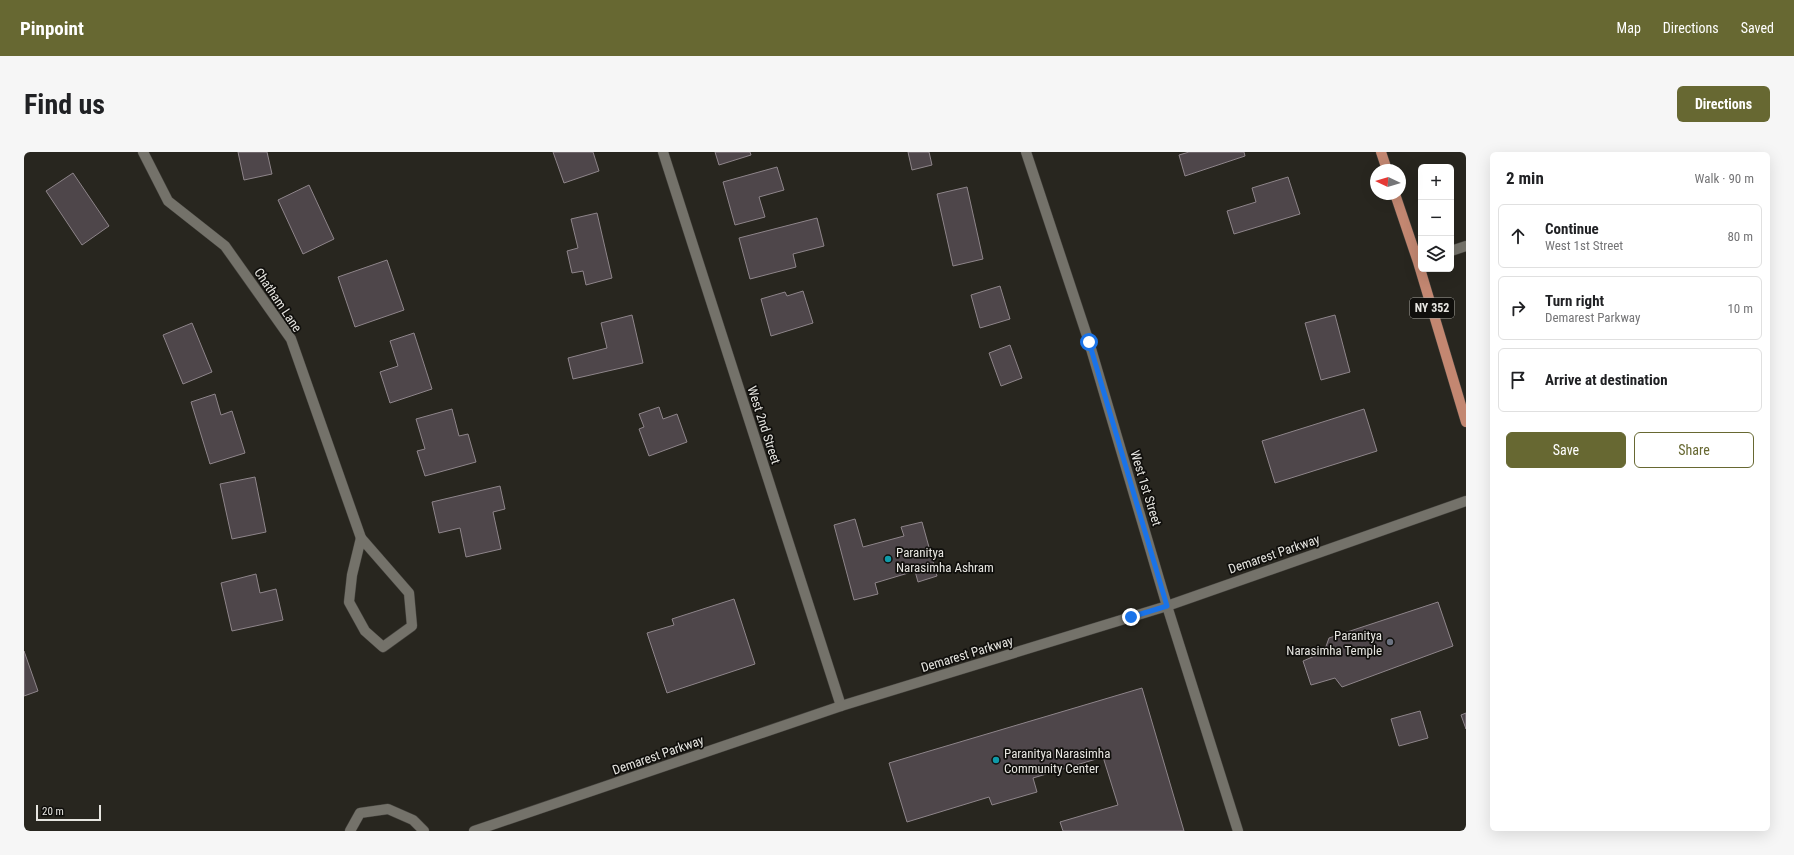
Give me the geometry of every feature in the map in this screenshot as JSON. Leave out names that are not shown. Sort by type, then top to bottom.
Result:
[{"type":"main road","points":[[1381,152],[1385,164]]},
{"type":"main road","name":"NY 352","points":[[1397,200],[1418,256]]},
{"type":"main road","name":"NY 352","points":[[1423,272],[1466,422]]},
{"type":"street","name":"Chatham Lane","points":[[143,152],[168,201],[225,246],[290,340],[361,538],[409,593],[412,626],[383,647],[365,631],[349,602],[352,575],[361,538]]},
{"type":"street","name":"West 2nd Street","points":[[663,152],[841,706]]},
{"type":"street","name":"West 1st Street","points":[[1026,152],[1089,342],[1167,606],[1238,831]]},
{"type":"street","points":[[1454,250],[1466,246]]},
{"type":"street","name":"Demarest Parkway","points":[[474,831],[841,706],[1167,606],[1466,501]]},
{"type":"street","points":[[350,831],[360,813],[388,809],[413,820],[424,831]]},
{"type":"building","points":[[238,152],[267,152],[272,174],[244,180]]},
{"type":"building","points":[[553,152],[593,152],[599,171],[564,183]]},
{"type":"building","points":[[715,152],[750,152],[751,155],[719,165]]},
{"type":"building","points":[[908,152],[929,152],[932,165],[912,170]]},
{"type":"building","points":[[1189,152],[1244,152],[1245,156],[1185,176],[1179,155]]},
{"type":"building","points":[[777,167],[784,190],[759,197],[765,217],[735,225],[723,182]]},
{"type":"building","points":[[73,173],[109,226],[82,245],[46,191]]},
{"type":"building","points":[[1288,177],[1300,214],[1234,234],[1227,211],[1256,202],[1252,188]]},
{"type":"building","points":[[309,185],[334,239],[303,254],[278,200]]},
{"type":"building","points":[[967,187],[983,259],[953,266],[937,194]]},
{"type":"building","points":[[597,213],[612,278],[586,285],[583,271],[572,273],[567,251],[578,248],[571,219]]},
{"type":"building","points":[[817,218],[824,246],[793,254],[796,267],[750,279],[739,238]]},
{"type":"building","points":[[387,260],[404,310],[355,327],[338,277]]},
{"type":"building","points":[[1000,286],[1010,319],[980,328],[971,295]]},
{"type":"building","points":[[803,291],[813,323],[771,336],[761,299],[785,292],[787,296]]},
{"type":"building","points":[[632,315],[643,363],[573,379],[568,358],[607,348],[601,323]]},
{"type":"building","points":[[1335,315],[1350,372],[1321,380],[1305,323]]},
{"type":"building","points":[[192,323],[212,372],[183,384],[163,335]]},
{"type":"building","points":[[414,333],[432,389],[390,403],[380,372],[398,366],[390,341]]},
{"type":"building","points":[[1010,345],[1022,378],[1001,386],[989,353]]},
{"type":"building","points":[[215,394],[221,415],[232,411],[245,453],[210,464],[191,402]]},
{"type":"building","points":[[659,407],[663,419],[677,414],[687,442],[649,456],[639,429],[644,427],[639,414]]},
{"type":"building","points":[[452,409],[459,436],[468,434],[476,462],[425,476],[417,451],[425,449],[416,419]]},
{"type":"building","points":[[1364,409],[1377,451],[1275,483],[1262,441]]},
{"type":"building","points":[[255,477],[266,532],[232,539],[220,484]]},
{"type":"building","points":[[500,486],[505,509],[493,512],[501,549],[466,557],[460,528],[439,533],[432,502]]},
{"type":"building","name":"Paranitya Narasimha Ashram","points":[[855,519],[863,547],[904,536],[901,527],[922,522],[937,576],[918,582],[915,571],[875,583],[878,594],[854,600],[834,525]]},
{"type":"building","points":[[256,574],[260,593],[276,589],[283,620],[232,631],[221,583]]},
{"type":"building","points":[[734,599],[755,664],[667,693],[647,633],[674,625],[672,619]]},
{"type":"building","name":"Paranitya Narasimha Temple","points":[[1438,602],[1453,646],[1342,687],[1335,678],[1311,685],[1303,661],[1324,652],[1329,638]]},
{"type":"building","points":[[24,651],[38,691],[24,696]]},
{"type":"building","name":"Paranitya Narasimha Community Center","points":[[1142,688],[1184,831],[1063,831],[1060,822],[1118,805],[1103,757],[1033,778],[1037,792],[992,805],[989,797],[907,822],[889,763]]},
{"type":"building","points":[[1420,711],[1428,738],[1399,746],[1391,719]]},
{"type":"building","points":[[1466,713],[1466,729],[1461,715]]},
{"type":"place","name":"Paranitya Narasimha Ashram","points":[[888,559]]},
{"type":"place","name":"Paranitya Narasimha Temple","points":[[1390,642]]},
{"type":"place","name":"Paranitya Narasimha Community Center","points":[[996,760]]},
{"type":"route","points":[[1089,342],[1167,606],[1131,617]]}]
